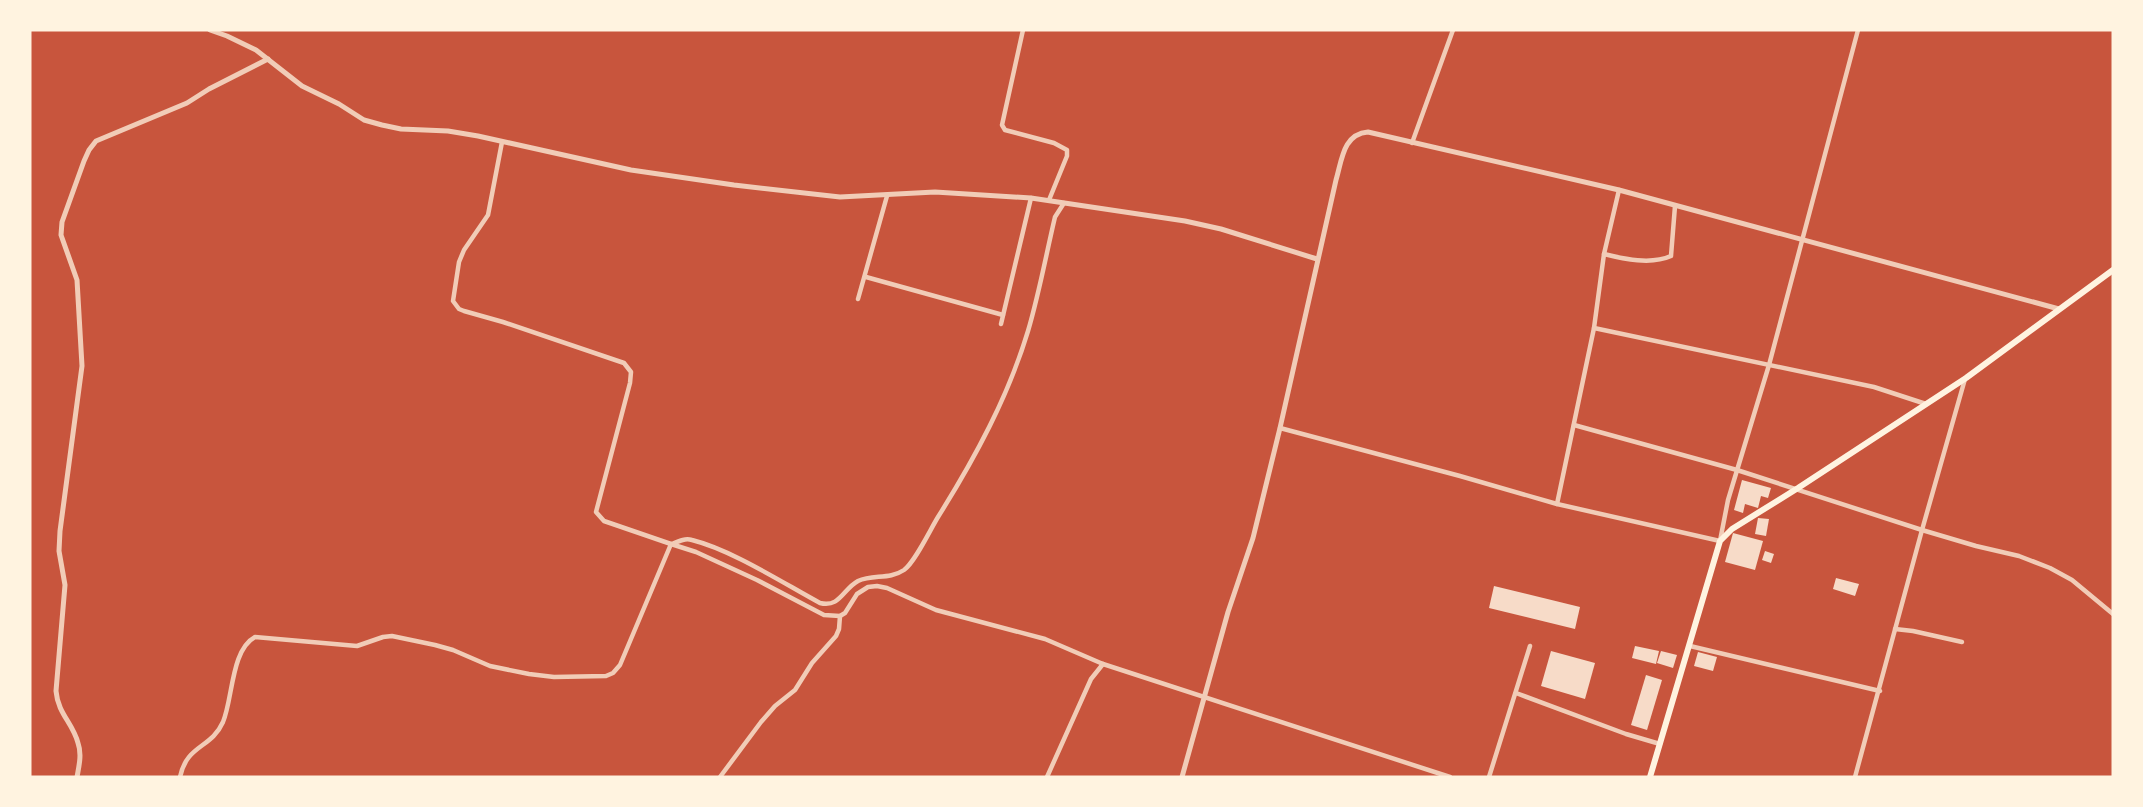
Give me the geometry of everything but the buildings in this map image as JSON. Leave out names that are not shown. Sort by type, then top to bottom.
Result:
[{"type":"main road","points":[[1650,777],[1720,541],[1732,529],[1966,378],[2113,270]]},
{"type":"street","points":[[210,30],[256,50],[302,86],[364,120],[401,129],[448,131],[478,136],[631,170],[840,197],[935,192],[1031,198],[1209,226],[1317,259]]},
{"type":"street","points":[[1023,30],[1002,125],[1005,130],[1067,150],[1068,156],[1049,201]]},
{"type":"street","points":[[1412,143],[1453,30]]},
{"type":"street","points":[[1280,428],[1557,504],[1720,541],[1858,30]]},
{"type":"street","points":[[78,777],[79,744],[59,708],[56,691],[65,586],[59,551],[60,531],[82,366],[77,280],[61,235],[62,222],[84,161],[96,142],[187,103],[268,59]]},
{"type":"street","points":[[1182,777],[1228,611],[1253,538],[1336,180],[1346,147],[1359,132],[1619,190],[2059,309]]},
{"type":"street","points":[[502,142],[488,215],[459,262],[453,301],[458,309],[624,363],[632,372],[596,512],[604,521],[696,552],[824,615],[840,616],[849,608],[857,594],[868,587],[887,588],[936,610],[1045,639],[1103,664],[1450,777]]},
{"type":"street","points":[[1557,504],[1594,328],[1604,254],[1619,190]]},
{"type":"street","points":[[858,299],[887,195]]},
{"type":"street","points":[[1001,324],[1031,198]]},
{"type":"street","points":[[180,777],[188,757],[218,732],[224,719],[239,657],[245,643],[255,637],[357,646],[392,636],[435,645],[490,666],[529,674],[554,677],[606,676],[620,665],[671,544],[679,540],[692,540],[727,553],[827,605],[837,602],[856,583],[864,579],[893,576],[908,566],[960,481],[1002,402],[1028,330],[1055,217],[1064,203]]},
{"type":"street","points":[[1604,254],[1640,260],[1668,258],[1672,253],[1675,206]]},
{"type":"street","points":[[866,277],[1003,315]]},
{"type":"street","points":[[1594,328],[1874,387],[1927,404]]},
{"type":"street","points":[[1856,777],[1966,378]]},
{"type":"street","points":[[1574,425],[1737,470],[1922,530],[2019,556],[2072,580],[2113,614]]},
{"type":"street","points":[[720,777],[761,722],[795,690],[812,663],[836,636],[841,623],[840,616]]},
{"type":"street","points":[[1895,629],[1962,642]]},
{"type":"street","points":[[1489,777],[1530,646]]},
{"type":"street","points":[[1690,646],[1880,691]]},
{"type":"street","points":[[1047,777],[1091,679],[1103,664]]},
{"type":"street","points":[[1516,693],[1660,744]]}]
